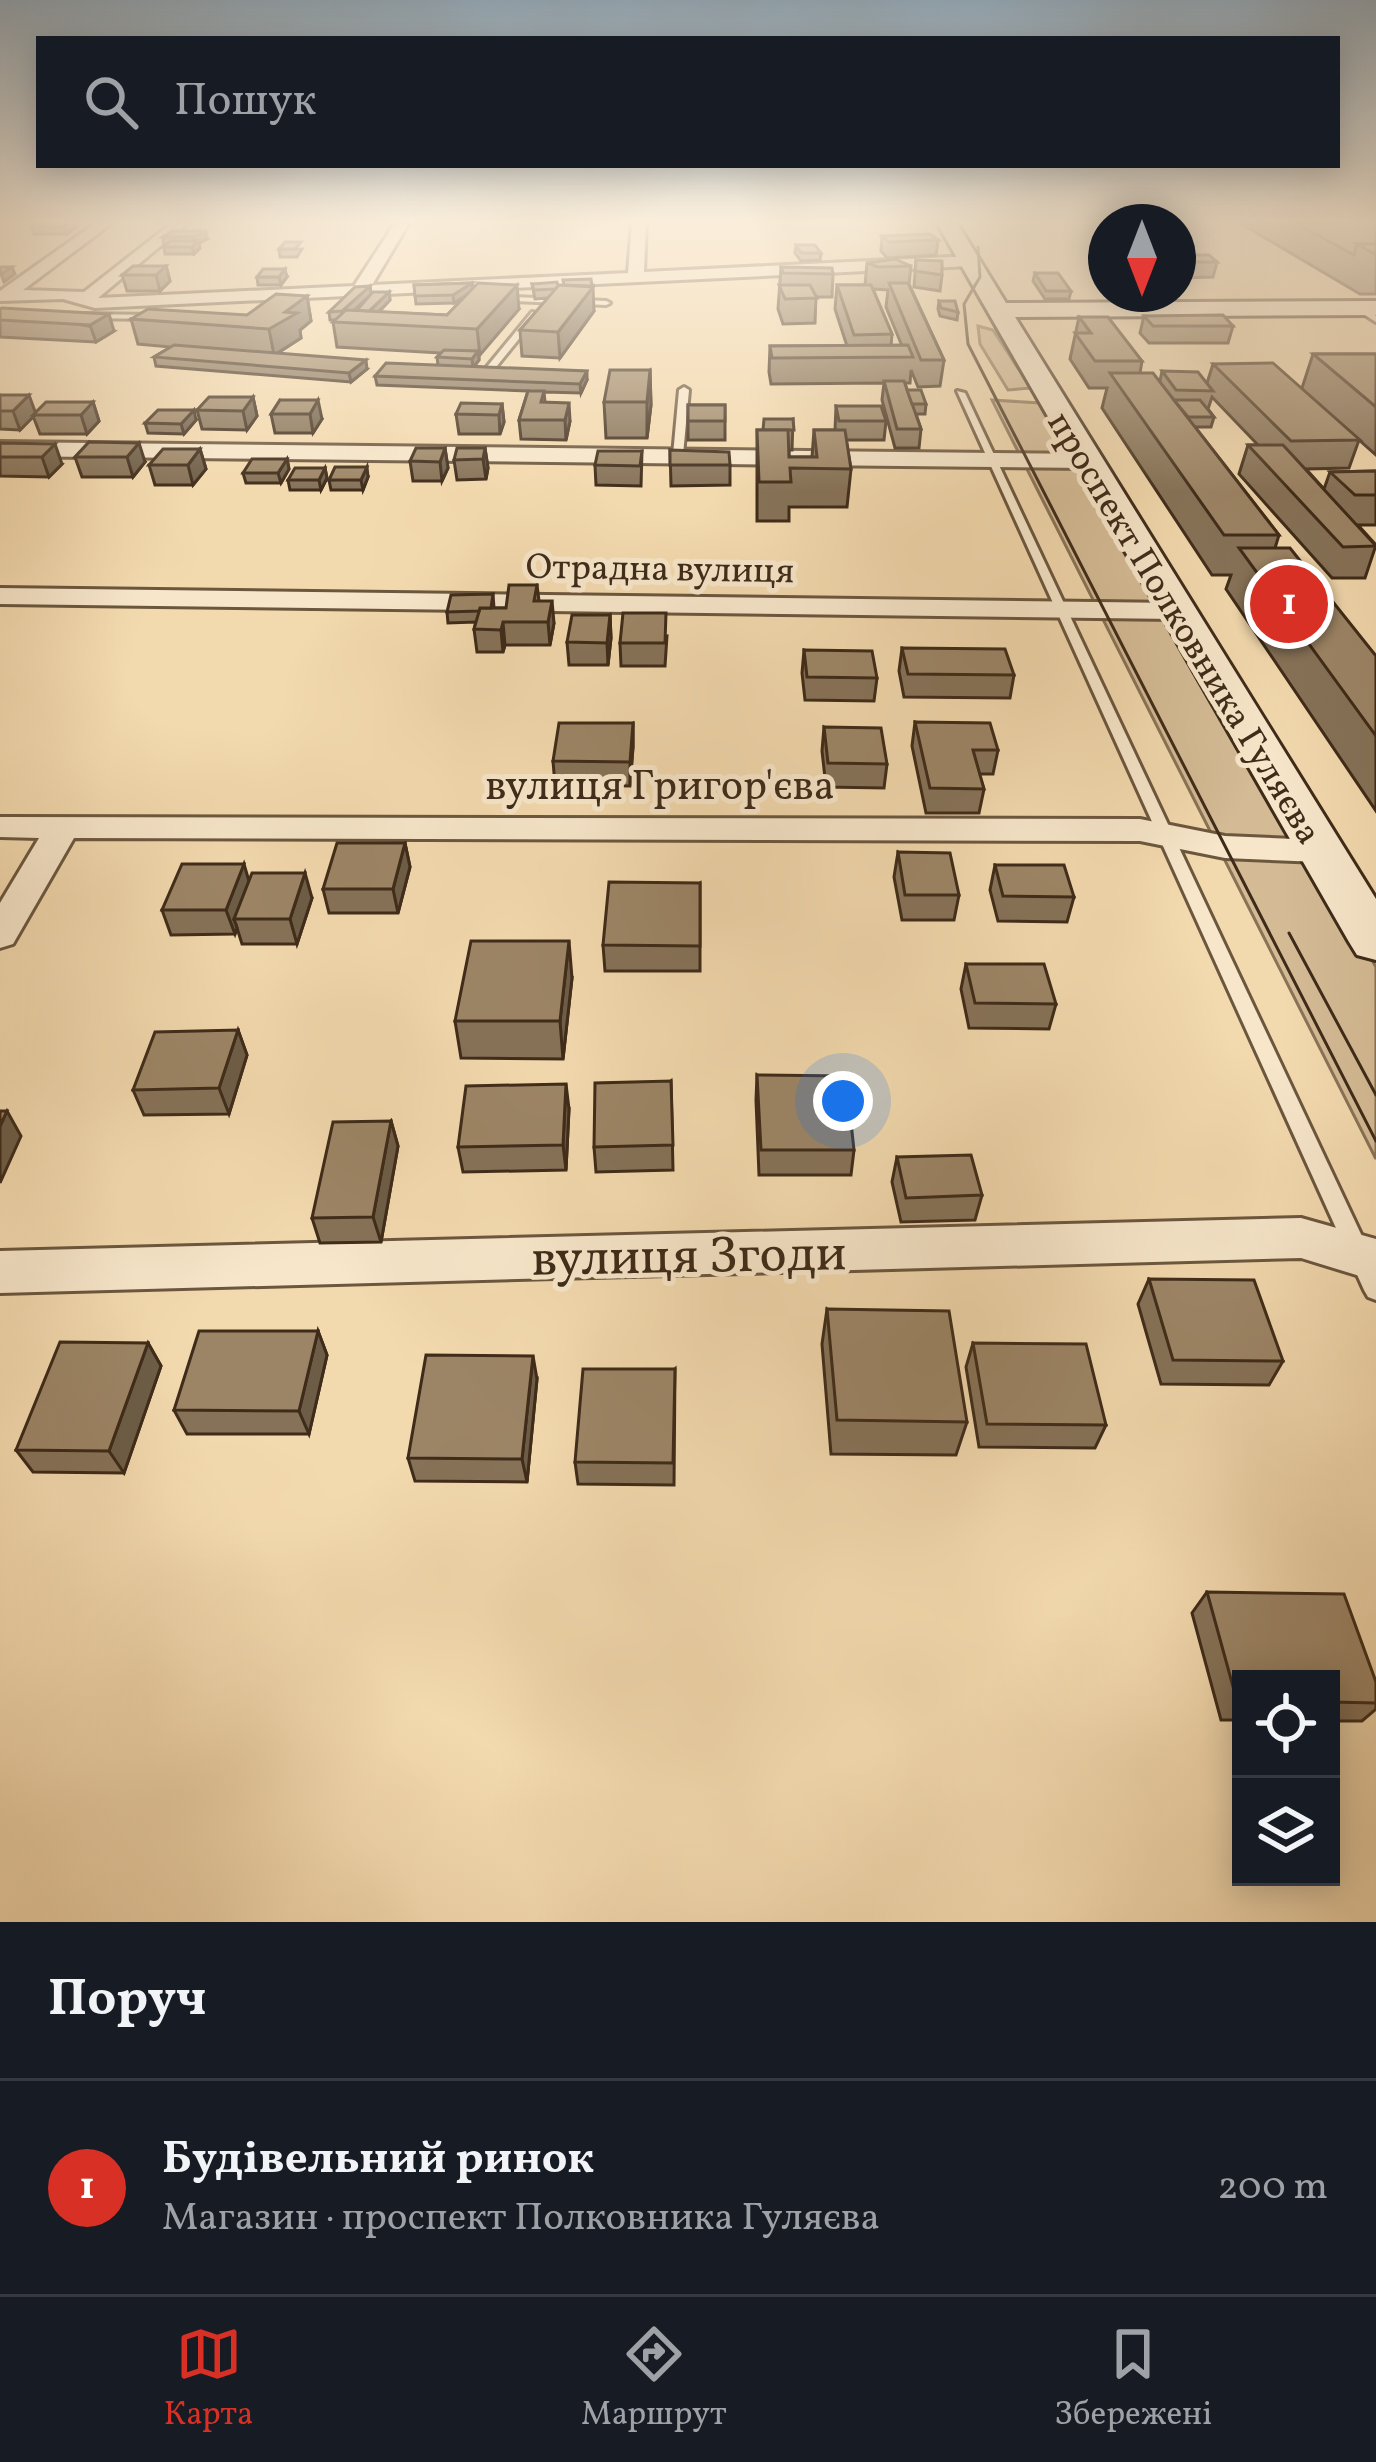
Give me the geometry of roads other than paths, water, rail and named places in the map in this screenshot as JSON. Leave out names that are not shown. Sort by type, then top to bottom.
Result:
[{"type":"main road","name":"проспект Полковника Гуляєва","points":[[1001,313],[1318,850],[1364,904],[1376,942]]},
{"type":"street","points":[[0,449],[1089,461]]},
{"type":"street","name":"Отрадна вулиця","points":[[0,596],[1176,611]]},
{"type":"street","name":"вулиця Григор'єва","points":[[0,826],[1116,830],[1225,847],[1318,850]]},
{"type":"street","points":[[0,934],[63,827]]},
{"type":"street","name":"вулиця Згоди","points":[[0,1272],[1300,1238],[1370,1268]]},
{"type":"lane","points":[[82,313],[80,316],[154,317]]},
{"type":"lane","points":[[489,370],[536,313]]},
{"type":"lane","points":[[678,455],[684,390]]},
{"type":"lane","points":[[960,393],[1370,1268]]},
{"type":"tram line","points":[[965,313],[968,344],[1376,1141]]},
{"type":"tram line","points":[[1289,933],[1376,1095]]},
{"type":"place","name":"Будівельний ринок","points":[[1289,604]]}]
